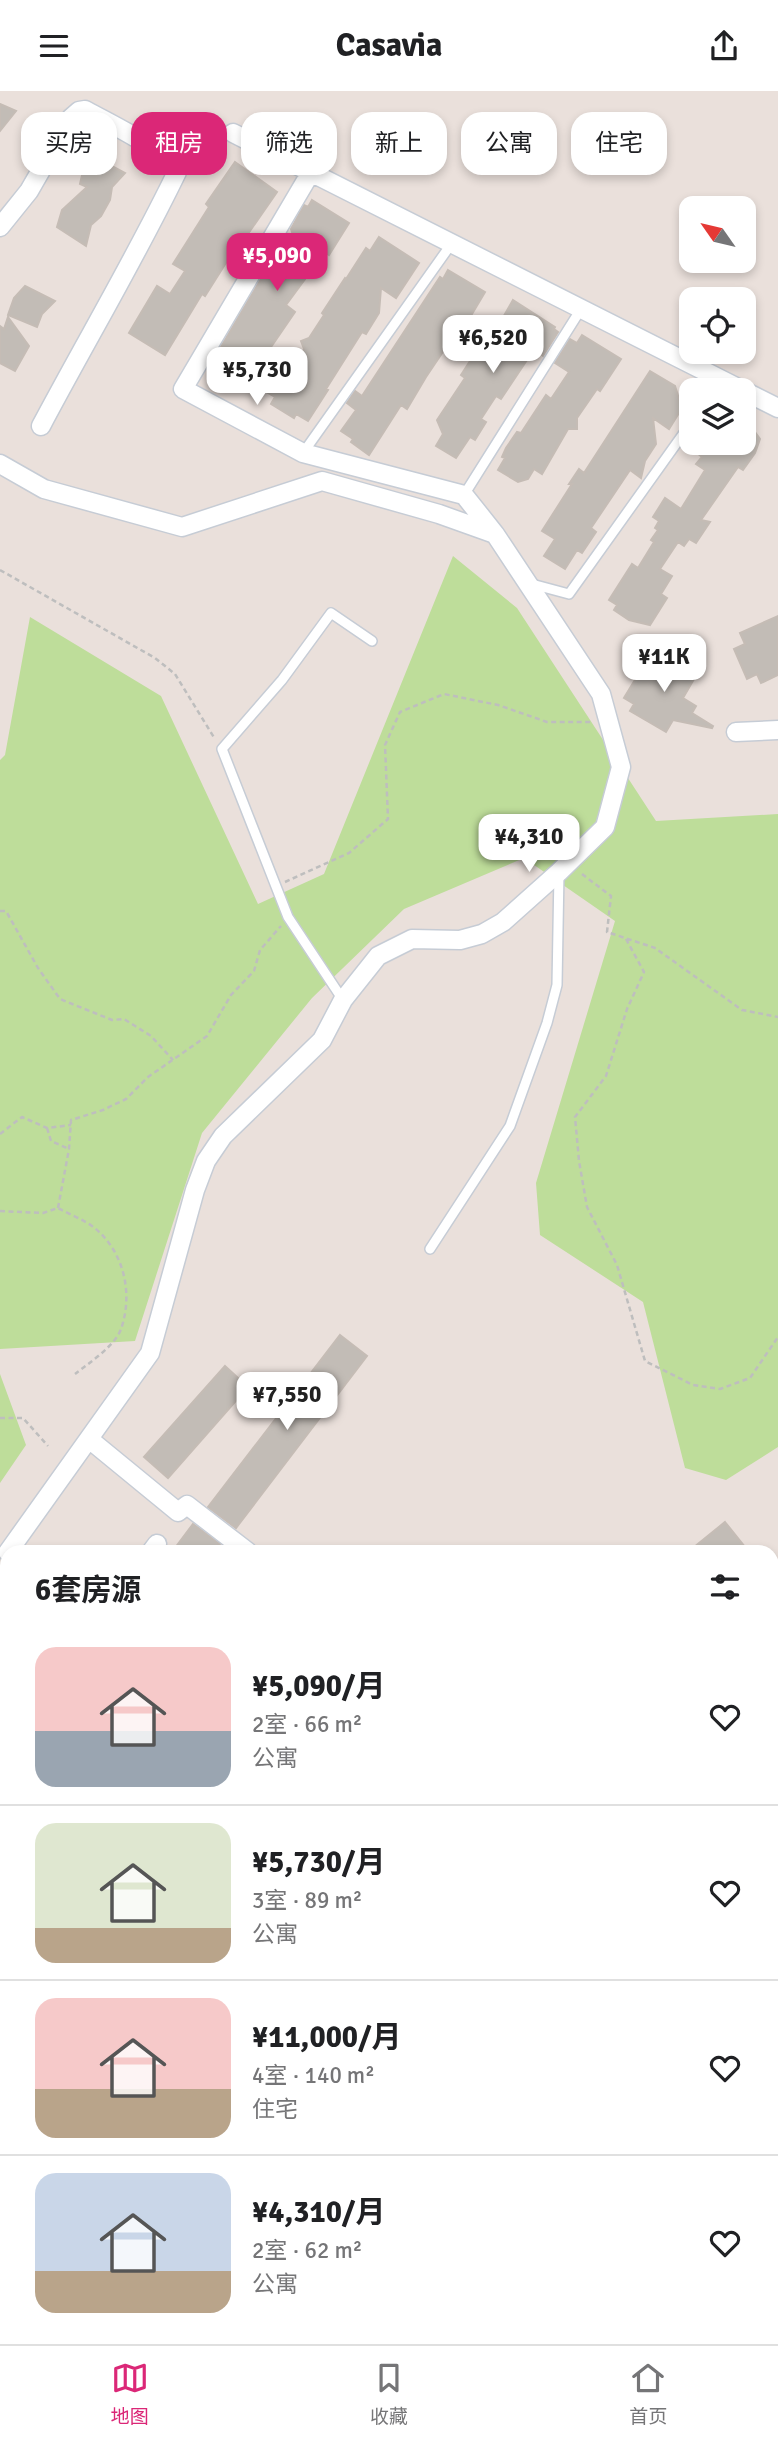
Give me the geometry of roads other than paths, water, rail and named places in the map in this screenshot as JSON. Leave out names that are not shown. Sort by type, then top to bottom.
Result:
[{"type":"street","points":[[0,227],[29,191],[71,118],[79,111],[85,110],[123,131],[166,157],[176,167],[177,172],[143,240],[41,426]]},
{"type":"street","points":[[233,133],[241,137]]},
{"type":"street","points":[[14,1545],[150,1353],[195,1190],[206,1161],[223,1136],[322,1041],[343,1000],[378,956],[412,939],[460,940],[482,934],[503,922],[564,867],[605,827],[621,767],[601,694],[495,534],[464,495],[303,453],[183,389],[310,175]]},
{"type":"street","points":[[318,175],[581,309],[706,378]]},
{"type":"street","points":[[756,397],[778,408]]},
{"type":"street","points":[[0,464],[44,489],[181,527],[322,481],[439,514],[495,534]]},
{"type":"street","points":[[736,732],[778,730]]},
{"type":"street","points":[[89,1439],[178,1512],[187,1505],[239,1545]]},
{"type":"lane","points":[[303,453],[452,243]]},
{"type":"lane","points":[[464,495],[581,309]]},
{"type":"lane","points":[[527,582],[569,594],[679,440]]},
{"type":"lane","points":[[343,1000],[288,917],[222,749],[282,680],[331,613],[372,641]]},
{"type":"lane","points":[[430,1249],[510,1126],[547,1023],[557,985],[564,867]]}]
